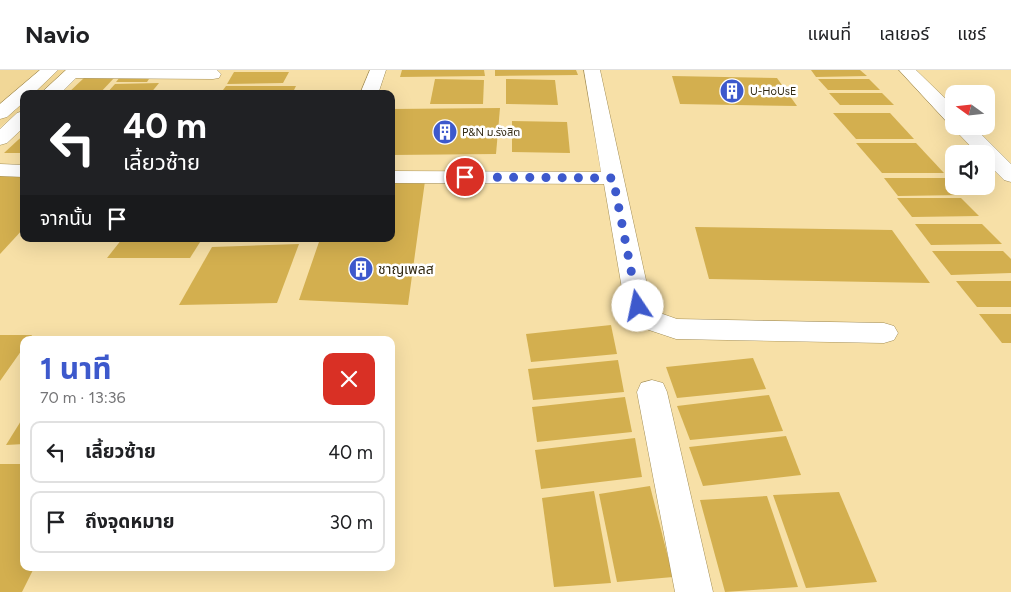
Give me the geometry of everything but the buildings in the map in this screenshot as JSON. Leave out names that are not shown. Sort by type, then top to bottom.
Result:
[{"type":"street","points":[[27,90],[50,70]]},
{"type":"street","points":[[370,90],[378,70]]},
{"type":"street","points":[[592,70],[638,306],[650,320],[676,329],[884,333]]},
{"type":"street","points":[[907,70],[945,109]]},
{"type":"street","points":[[54,90],[74,71],[210,77]]},
{"type":"street","points":[[0,113],[20,96]]},
{"type":"street","points":[[0,139],[20,121]]},
{"type":"street","points":[[971,135],[1011,176]]},
{"type":"street","points":[[0,170],[20,171]]},
{"type":"street","points":[[395,177],[613,178]]},
{"type":"street","points":[[652,392],[694,592]]},
{"type":"shaded area","points":[[0,70],[66,70],[43,90],[20,90],[20,110],[0,127]]},
{"type":"place","name":"U-HoUsE","points":[[732,91]]},
{"type":"place","name":"P&N ม.รังสิต","points":[[445,132]]},
{"type":"place","name":"ชาญเพลส","points":[[361,269]]},
{"type":"route","points":[[465,177],[613,178],[638,306]]}]
